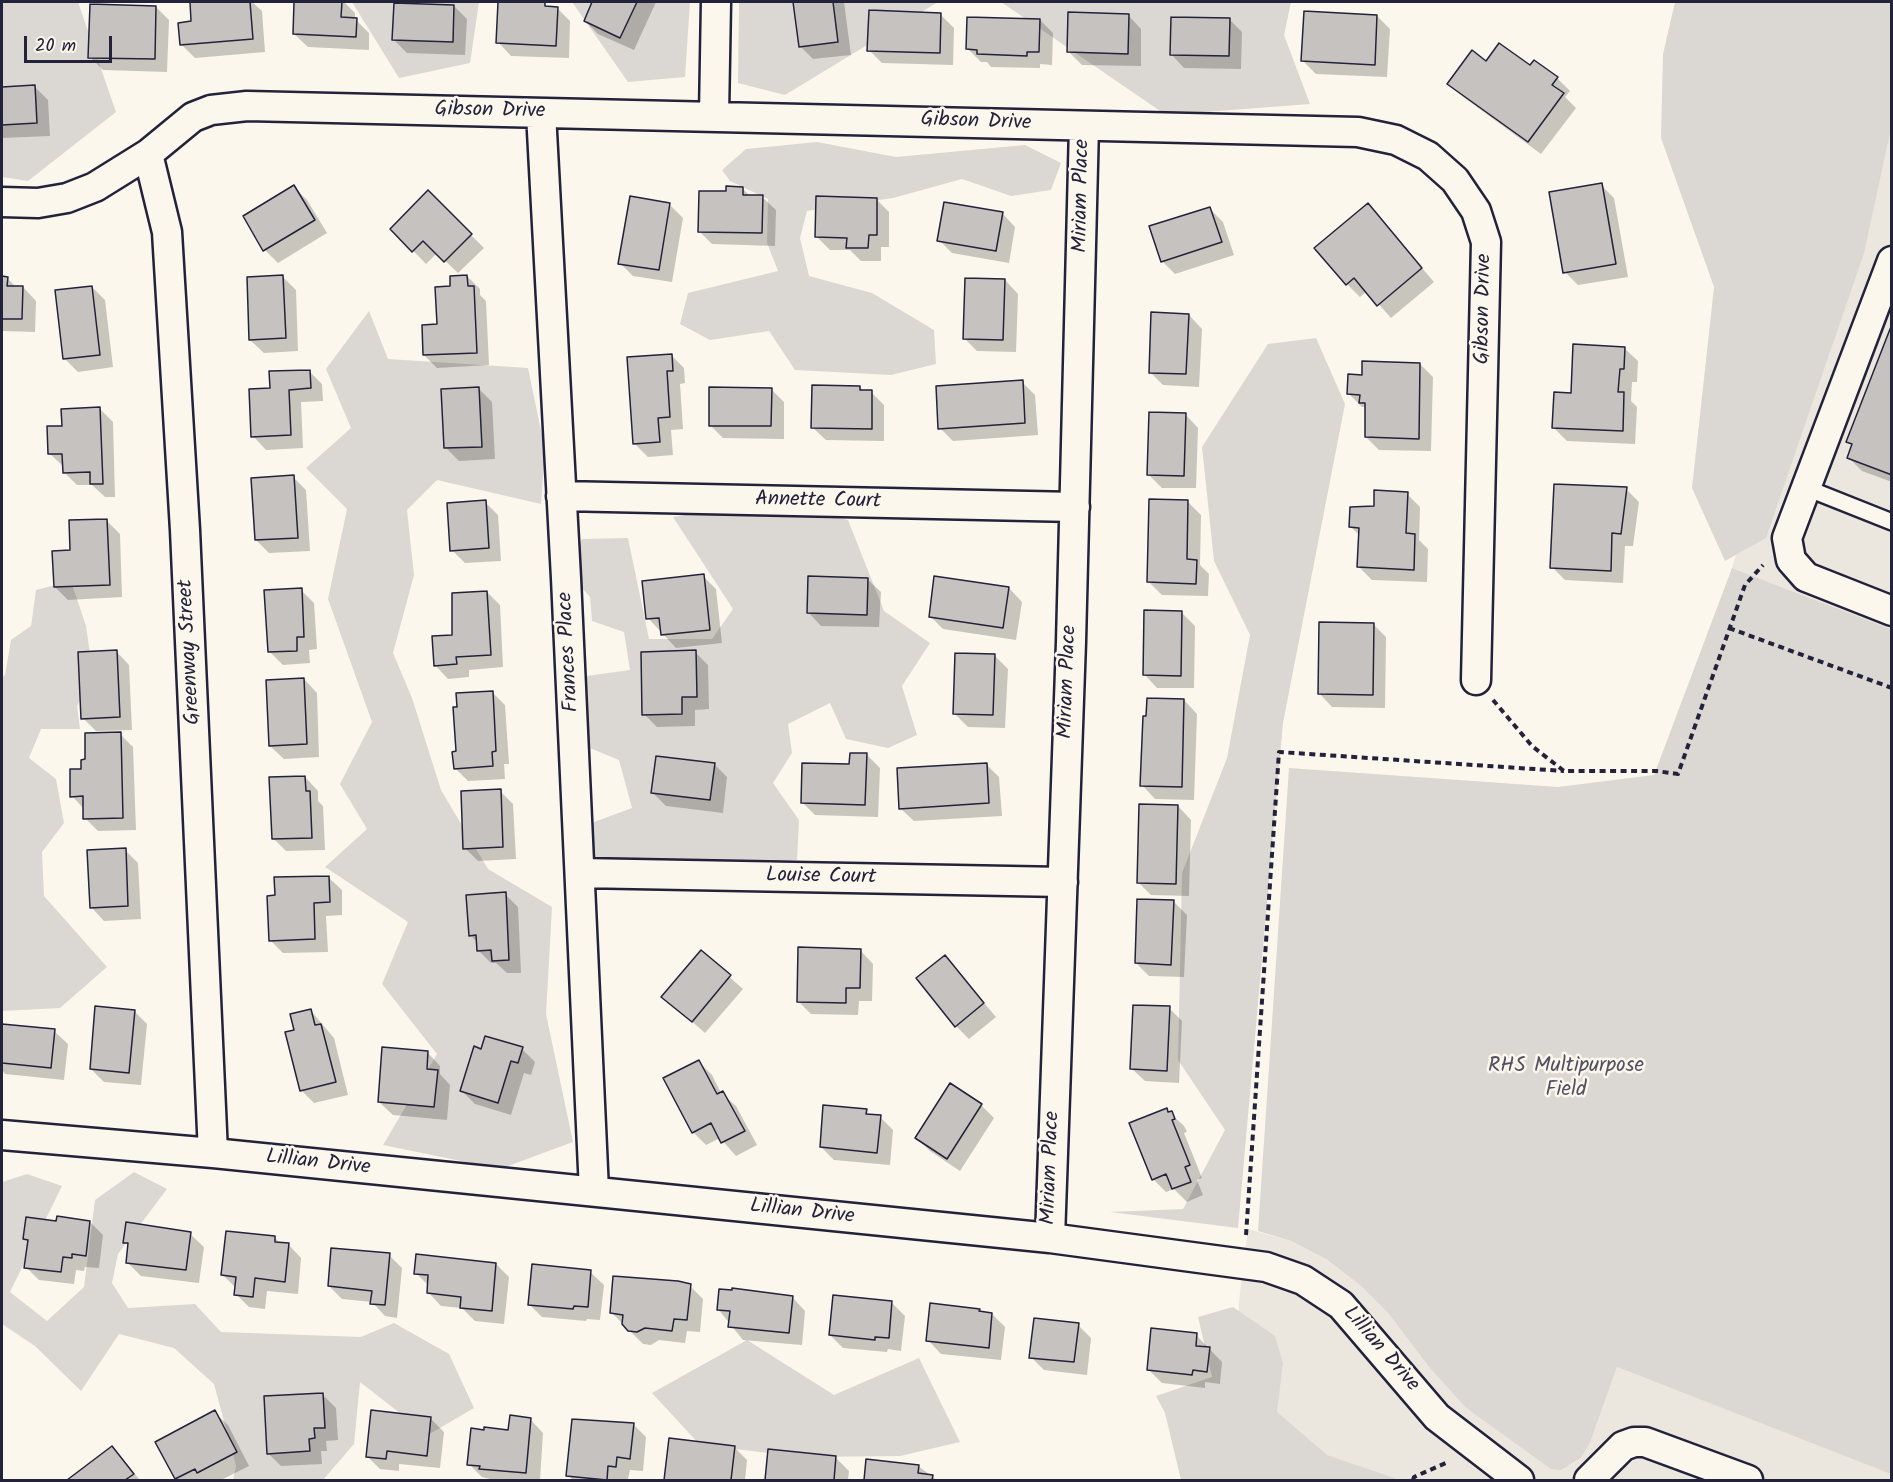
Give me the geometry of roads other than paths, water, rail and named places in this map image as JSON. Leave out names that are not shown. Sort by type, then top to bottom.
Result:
[{"type":"street","points":[[714,115],[717,2]]},
{"type":"street","name":"Gibson Drive","points":[[2,202],[38,203],[67,198],[95,187],[148,154],[193,117],[212,110],[248,106],[714,115],[1358,132],[1396,140],[1428,156],[1455,180],[1476,211],[1486,242],[1476,680]]},
{"type":"street","name":"Frances Place","points":[[541,113],[594,1191]]},
{"type":"street","name":"Miriam Place","points":[[1050,1238],[1075,507],[1084,126]]},
{"type":"street","name":"Greenway Street","points":[[148,154],[167,232],[185,530],[213,1153]]},
{"type":"street","points":[[1892,261],[1804,487],[1787,538],[1791,560],[1806,577],[1892,611]]},
{"type":"street","name":"Annette Court","points":[[561,496],[1075,507]]},
{"type":"street","name":"Louise Court","points":[[580,873],[1063,882]]},
{"type":"street","name":"Lillian Drive","points":[[2,1135],[213,1153],[594,1191],[1050,1238],[1244,1262],[1286,1272],[1324,1292],[1356,1319],[1437,1417],[1519,1480]]},
{"type":"street","points":[[1589,1480],[1623,1446],[1634,1442],[1646,1442],[1748,1480]]},
{"type":"lane","points":[[1804,487],[1892,522]]},
{"type":"park label","name":"RHS Multipurpose Field","points":[[1566,1079]]}]
